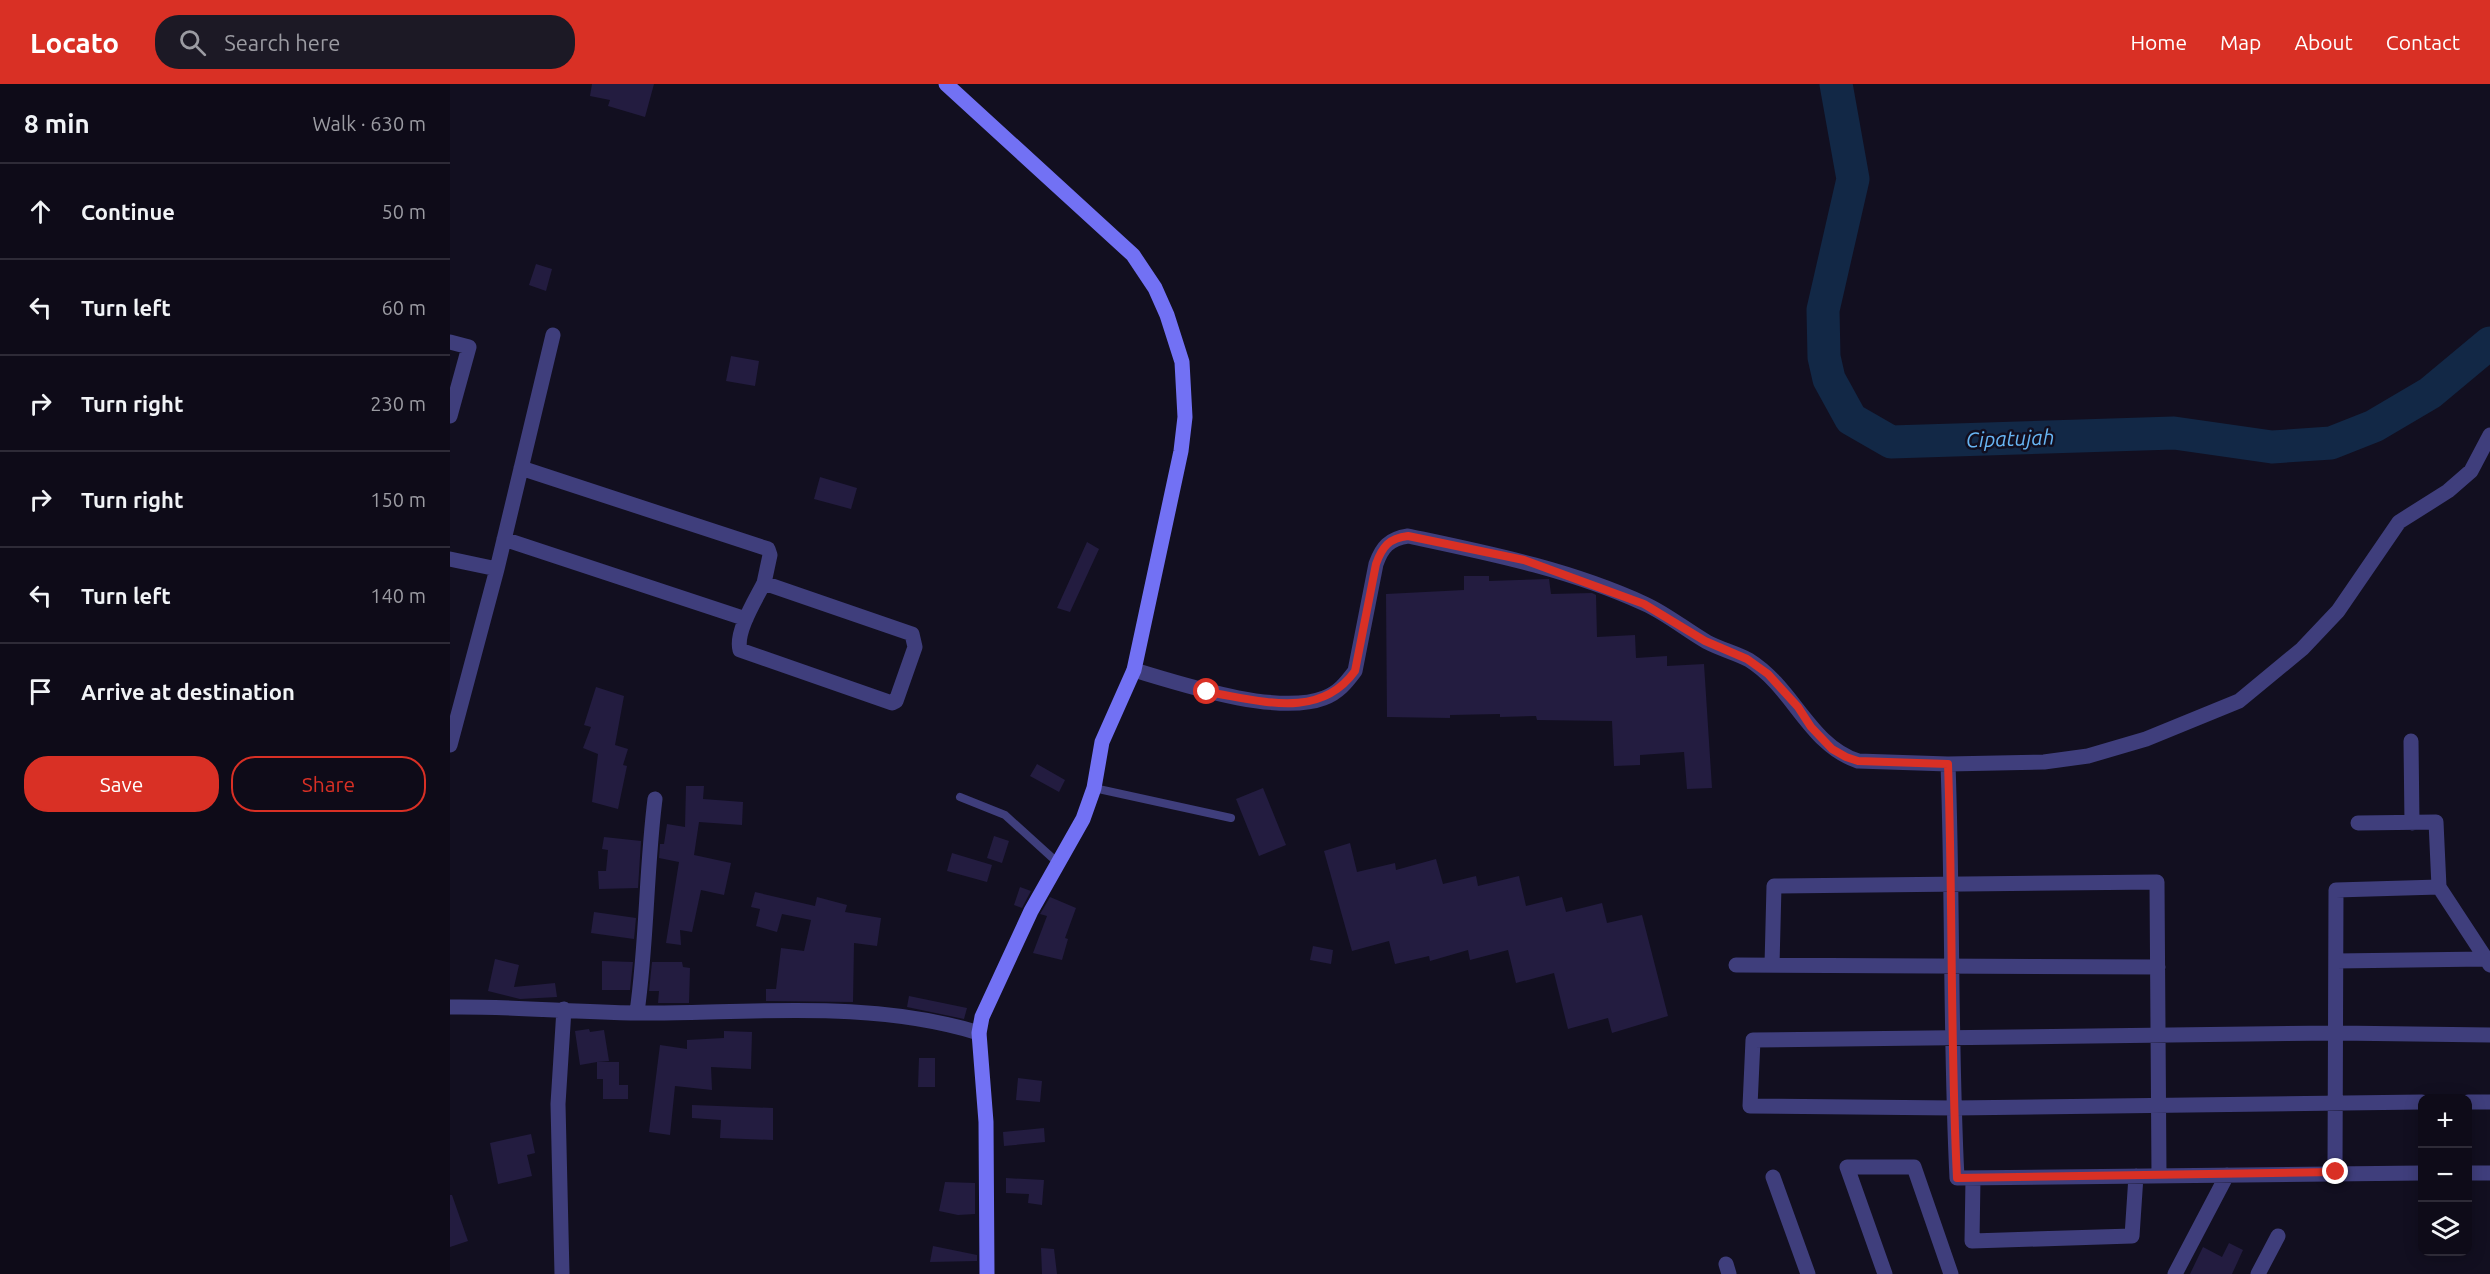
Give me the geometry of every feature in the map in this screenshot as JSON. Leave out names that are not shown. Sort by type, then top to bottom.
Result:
[{"type":"street","points":[[946,84],[1133,255],[1155,288],[1176,344],[1185,386],[1181,451],[1134,670],[1102,742],[1094,788],[1083,819],[1031,911],[982,1017],[979,1033],[986,1122],[987,1274]]},
{"type":"street","points":[[450,745],[497,569],[553,335]]},
{"type":"street","points":[[450,342],[469,347],[450,416]]},
{"type":"street","points":[[1134,670],[1207,692],[1278,704],[1323,698],[1344,686],[1355,671],[1376,564],[1382,548],[1395,538],[1408,536],[1524,560],[1644,604],[1705,641],[1747,659],[1768,674],[1832,749],[1858,761],[1948,764],[2044,762],[2088,756],[2146,739],[2246,697],[2302,649],[2338,611],[2398,522],[2448,491],[2471,471],[2490,435]]},
{"type":"street","points":[[521,468],[768,549],[770,555],[764,583],[746,620],[739,645],[740,650],[892,703],[896,701],[915,647],[912,634],[764,583]]},
{"type":"street","points":[[504,539],[746,620]]},
{"type":"street","points":[[450,558],[497,569]]},
{"type":"street","points":[[2411,741],[2412,822]]},
{"type":"street","points":[[1948,764],[1952,885],[1950,964],[1957,1178],[2336,1172],[2418,1173]]},
{"type":"street","points":[[637,1012],[644,965],[649,850],[655,799]]},
{"type":"street","points":[[2358,823],[2436,822],[2439,887],[2488,962]]},
{"type":"street","points":[[1772,965],[1774,886],[2157,882],[2159,1175]]},
{"type":"street","points":[[2336,1172],[2336,890],[2439,887]]},
{"type":"street","points":[[2336,961],[2488,962]]},
{"type":"street","points":[[1736,964],[2158,967]]},
{"type":"street","points":[[450,1007],[637,1012],[814,1010],[866,1013],[948,1023],[979,1033]]},
{"type":"street","points":[[562,1274],[558,1104],[564,1009]]},
{"type":"street","points":[[2418,1101],[1954,1108],[1750,1106],[1753,1040],[2337,1033],[2490,1035]]},
{"type":"street","points":[[2472,1102],[2490,1102]]},
{"type":"street","points":[[1885,1274],[1847,1167],[1914,1167],[1951,1274]]},
{"type":"street","points":[[2472,1173],[2490,1173]]},
{"type":"street","points":[[2175,1274],[2227,1175]]},
{"type":"street","points":[[1973,1178],[1972,1241],[2132,1236],[2136,1176]]},
{"type":"street","points":[[1773,1177],[1808,1274]]},
{"type":"street","points":[[2259,1274],[2277,1236]]},
{"type":"lane","points":[[1094,788],[1232,818]]},
{"type":"lane","points":[[960,796],[1005,815],[1058,863]]},
{"type":"building","points":[[592,84],[654,84],[645,117],[608,106],[610,100],[590,96]]},
{"type":"building","points":[[536,264],[552,269],[546,291],[529,285]]},
{"type":"building","points":[[731,356],[759,361],[755,386],[726,381]]},
{"type":"building","points":[[820,477],[857,488],[851,509],[814,499]]},
{"type":"building","points":[[1087,542],[1099,549],[1070,612],[1057,608]]},
{"type":"building","points":[[1464,576],[1489,576],[1489,581],[1549,579],[1551,594],[1592,593],[1596,595],[1597,637],[1635,635],[1636,658],[1667,656],[1667,666],[1704,664],[1712,788],[1687,789],[1684,752],[1640,755],[1640,765],[1614,766],[1612,721],[1537,720],[1536,716],[1500,717],[1500,714],[1450,715],[1450,718],[1387,717],[1386,594],[1464,590]]},
{"type":"building","points":[[596,687],[624,696],[615,745],[628,749],[623,765],[627,766],[618,809],[592,802],[598,754],[583,748],[591,727],[584,725]]},
{"type":"building","points":[[1037,764],[1065,780],[1059,792],[1030,776]]},
{"type":"building","points":[[686,786],[704,786],[703,799],[743,802],[742,825],[699,822],[694,855],[731,863],[724,895],[701,890],[692,932],[680,930],[681,945],[666,943],[679,862],[659,858],[660,844],[664,844],[667,824],[685,827]]},
{"type":"building","points":[[1263,788],[1286,845],[1259,856],[1236,799]]},
{"type":"building","points":[[994,836],[1009,841],[1002,863],[987,858]]},
{"type":"building","points":[[604,837],[641,841],[638,888],[599,889],[598,871],[606,871],[608,850],[602,849]]},
{"type":"building","points":[[1350,843],[1357,872],[1395,863],[1396,870],[1436,859],[1443,884],[1476,876],[1478,886],[1519,876],[1526,906],[1562,897],[1566,912],[1602,903],[1607,923],[1642,915],[1668,1016],[1612,1033],[1608,1018],[1568,1029],[1554,973],[1516,983],[1508,950],[1470,960],[1468,950],[1430,961],[1429,956],[1395,964],[1389,941],[1352,951],[1324,851]]},
{"type":"building","points":[[952,853],[992,865],[987,882],[947,871]]},
{"type":"building","points":[[1020,887],[1031,891],[1022,908],[1014,905]]},
{"type":"building","points":[[755,892],[815,906],[817,897],[847,905],[845,912],[881,918],[877,946],[854,943],[853,1002],[766,1001],[766,989],[776,989],[781,948],[804,951],[811,920],[782,914],[777,932],[756,926],[760,909],[751,907]]},
{"type":"building","points":[[1050,897],[1076,908],[1065,938],[1068,939],[1062,960],[1033,953],[1047,916],[1040,914]]},
{"type":"building","points":[[594,912],[636,918],[634,939],[591,933]]},
{"type":"building","points":[[1313,946],[1333,950],[1331,964],[1310,960]]},
{"type":"building","points":[[495,959],[519,965],[514,987],[555,983],[557,997],[520,999],[488,991]]},
{"type":"building","points":[[602,961],[633,962],[630,990],[602,990]]},
{"type":"building","points":[[652,962],[682,962],[683,967],[690,968],[689,1003],[658,1003],[659,991],[649,991]]},
{"type":"building","points":[[909,996],[967,1008],[964,1019],[907,1007]]},
{"type":"building","points":[[589,1029],[590,1032],[604,1030],[609,1061],[580,1065],[575,1031]]},
{"type":"building","points":[[724,1031],[752,1032],[751,1069],[711,1067],[712,1090],[675,1086],[670,1135],[649,1132],[660,1045],[687,1049],[687,1040],[724,1038]]},
{"type":"building","points":[[919,1058],[935,1058],[935,1087],[918,1087]]},
{"type":"building","points":[[597,1062],[619,1062],[619,1085],[628,1085],[628,1099],[603,1099],[603,1079],[597,1079]]},
{"type":"building","points":[[1018,1078],[1042,1081],[1040,1102],[1016,1100]]},
{"type":"building","points":[[692,1105],[773,1108],[773,1140],[720,1138],[721,1120],[692,1118]]},
{"type":"building","points":[[1044,1128],[1045,1142],[1004,1146],[1003,1132]]},
{"type":"building","points":[[531,1134],[535,1153],[527,1155],[532,1176],[498,1184],[490,1143]]},
{"type":"building","points":[[1006,1178],[1044,1180],[1042,1205],[1028,1203],[1029,1194],[1006,1193]]},
{"type":"building","points":[[945,1182],[975,1183],[975,1214],[958,1215],[939,1211]]},
{"type":"building","points":[[450,1195],[452,1195],[468,1241],[450,1247]]},
{"type":"building","points":[[2229,1243],[2243,1250],[2232,1274],[2190,1274],[2203,1247],[2222,1257]]},
{"type":"building","points":[[933,1246],[977,1255],[977,1261],[930,1262]]},
{"type":"building","points":[[1041,1248],[1054,1249],[1057,1274],[1042,1274]]},
{"type":"waterway","name":"Cipatujah","points":[[1836,84],[1853,179],[1823,310],[1824,357],[1829,379],[1851,419],[1891,442],[2174,433],[2272,447],[2331,443],[2374,426],[2430,393],[2490,343]]},
{"type":"route","points":[[1207,692],[1278,704],[1308,702],[1323,698],[1344,686],[1355,671],[1376,564],[1382,548],[1395,538],[1408,536],[1524,560],[1644,604],[1684,626],[1705,641],[1747,659],[1768,674],[1798,707],[1811,727],[1839,754],[1858,761],[1948,764],[1952,885],[1950,964],[1957,1178],[2336,1172]]}]
